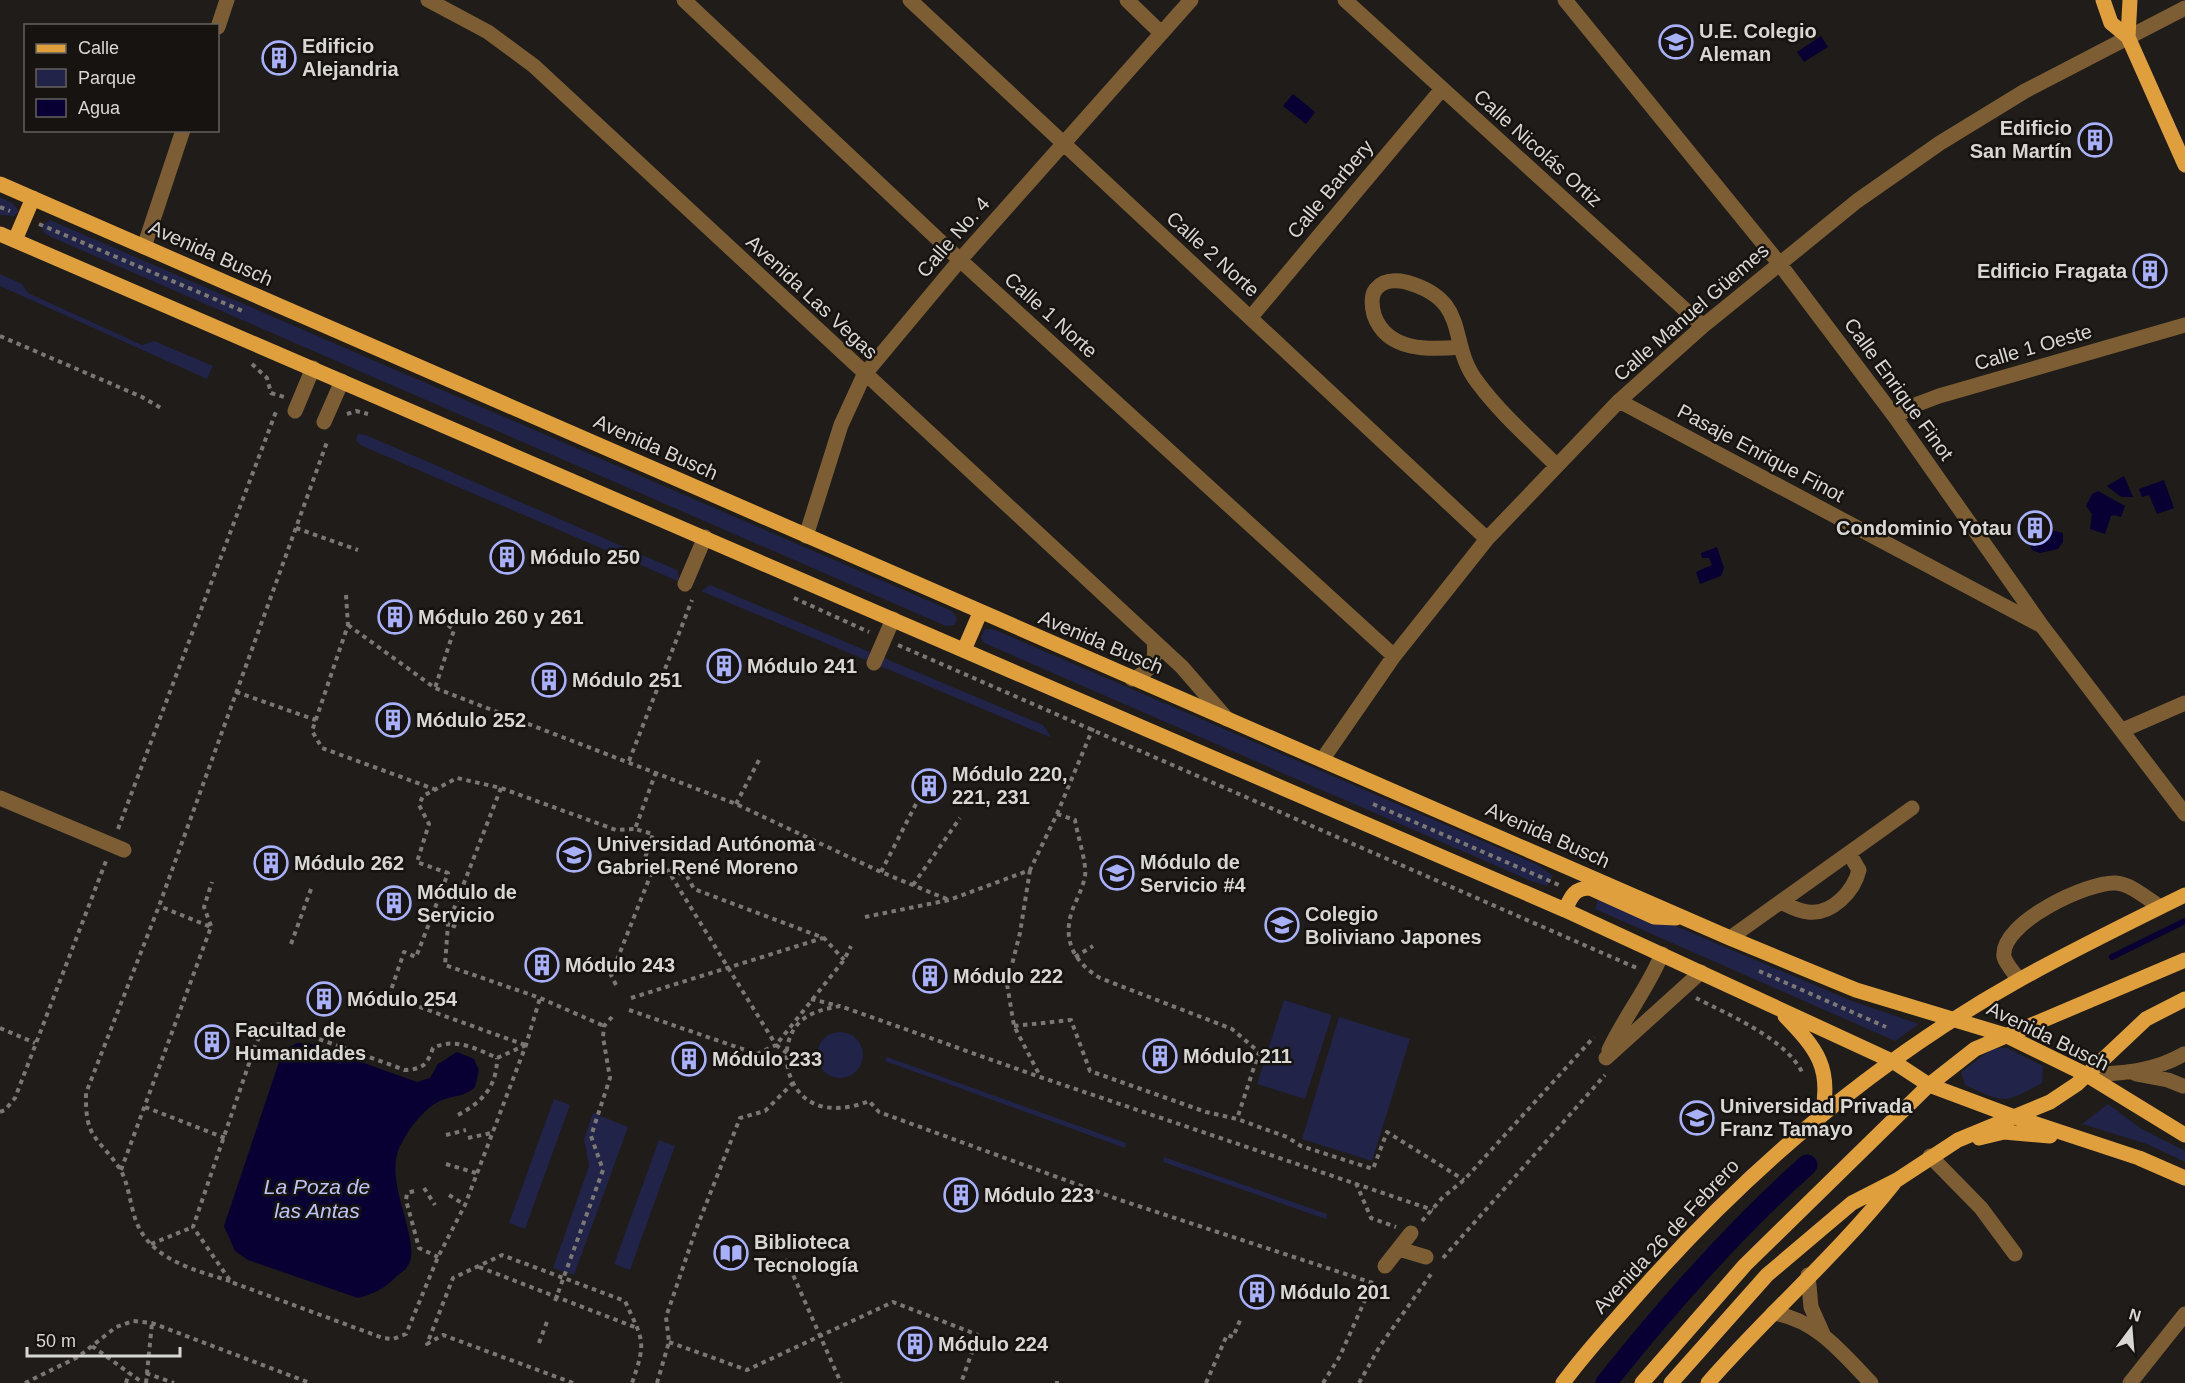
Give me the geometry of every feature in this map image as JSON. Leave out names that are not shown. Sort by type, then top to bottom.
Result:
[{"type":"main road","points":[[2103,0],[2111,22],[2128,37],[2185,165]]},
{"type":"main road","points":[[2128,37],[2130,0]]},
{"type":"main road","name":"Avenida Busch","points":[[0,184],[1730,938],[1856,990],[1959,1018],[2005,1035],[2087,1075],[2185,1135]]},
{"type":"main road","points":[[15,240],[33,198]]},
{"type":"main road","points":[[0,234],[1565,910],[1894,1062],[1929,1085],[2185,1178]]},
{"type":"main road","points":[[964,650],[980,613]]},
{"type":"main road","points":[[1565,910],[1574,892],[1580,888],[1590,888],[1654,917],[1688,919]]},
{"type":"main road","name":"Avenida 26 de Febrero","points":[[1563,1383],[1670,1257],[1755,1171],[1822,1115],[1894,1062],[2019,980],[2185,895]]},
{"type":"main road","points":[[1642,1383],[1745,1264],[1929,1085],[1975,1049],[2185,960]]},
{"type":"main road","points":[[1671,1383],[1783,1261],[1852,1203],[1897,1180],[1930,1156],[1950,1145],[2012,1116],[2050,1102],[2087,1075],[2146,1019],[2185,999]]},
{"type":"main road","points":[[1779,1009],[1809,1040],[1821,1062],[1826,1077],[1827,1093],[1822,1115]]},
{"type":"main road","points":[[1950,1145],[2004,1132],[2093,1143]]},
{"type":"main road","points":[[1708,1383],[1808,1275],[1870,1213],[1897,1180]]},
{"type":"street","points":[[219,24],[227,0]]},
{"type":"street","name":"Avenida Las Vegas","points":[[428,0],[488,32],[534,66],[1182,668],[1227,720]]},
{"type":"street","name":"Calle 1 Norte","points":[[684,0],[960,260],[1394,656]]},
{"type":"street","name":"Calle 2 Norte","points":[[910,0],[1062,145],[1251,317],[1487,539]]},
{"type":"street","points":[[1127,0],[1161,33]]},
{"type":"street","name":"Calle No. 4","points":[[806,536],[841,425],[864,375],[960,260],[1191,0]]},
{"type":"street","name":"Calle Nicolás Ortiz","points":[[1345,0],[1703,326]]},
{"type":"street","name":"Calle Enrique Finot","points":[[1565,0],[1779,264],[1895,417],[2042,626],[2185,814]]},
{"type":"street","name":"Calle Manuel Güemes","points":[[1322,760],[1394,656],[1487,539],[1619,401],[1703,326],[1857,201],[1940,143],[2025,92],[2185,8]]},
{"type":"street","name":"Calle Barbery","points":[[1251,317],[1442,89]]},
{"type":"street","points":[[144,247],[182,132]]},
{"type":"street","points":[[1461,347],[1420,348],[1393,340],[1377,321],[1372,308],[1372,297],[1377,288],[1386,282],[1402,281],[1420,287],[1440,299],[1452,314],[1461,347],[1462,357],[1476,381],[1503,414],[1557,466]]},
{"type":"street","name":"Calle 1 Oeste","points":[[1895,417],[1915,405],[1940,396],[2185,325]]},
{"type":"street","points":[[297,407],[313,368]]},
{"type":"street","points":[[326,418],[342,381]]},
{"type":"street","name":"Pasaje Enrique Finot","points":[[1619,401],[2042,626]]},
{"type":"street","points":[[691,587],[705,537]]},
{"type":"street","points":[[874,663],[894,619]]},
{"type":"street","points":[[1132,679],[1143,675],[1152,666],[1156,654],[1154,642]]},
{"type":"street","points":[[2123,730],[2185,703]]},
{"type":"street","points":[[0,798],[118,848]]},
{"type":"street","points":[[1730,938],[1912,808]]},
{"type":"street","points":[[1781,902],[1809,912],[1828,908],[1843,898],[1853,888],[1858,870],[1849,853]]},
{"type":"street","points":[[2019,980],[2004,958],[2005,947],[2012,934],[2044,908],[2102,884],[2115,883],[2160,907]]},
{"type":"street","points":[[1662,954],[1653,975],[1620,1028],[1606,1058],[1684,990],[1701,972]]},
{"type":"street","points":[[2087,1075],[2130,1073],[2168,1064],[2184,1054]]},
{"type":"street","points":[[2130,1073],[2168,1080],[2183,1086]]},
{"type":"street","points":[[1930,1156],[1981,1208],[2015,1254]]},
{"type":"street","points":[[1385,1266],[1411,1233]]},
{"type":"street","points":[[1399,1249],[1426,1257]]},
{"type":"street","points":[[1808,1275],[1811,1307],[1823,1334]]},
{"type":"street","points":[[1773,1312],[1796,1319],[1823,1334],[1871,1383]]},
{"type":"street","points":[[2130,1383],[2185,1314]]},
{"type":"path","points":[[0,336],[161,408]]},
{"type":"path","points":[[251,363],[267,378],[271,393],[297,407]]},
{"type":"path","points":[[0,1112],[5,1110],[15,1098],[35,1043],[118,848],[279,405]]},
{"type":"path","points":[[326,418],[336,418],[356,411],[375,416]]},
{"type":"path","points":[[327,442],[159,906],[86,1093],[85,1119],[89,1129],[121,1170],[138,1226],[151,1244],[169,1259],[383,1338],[393,1339],[406,1334],[438,1257],[465,1205],[526,1045],[540,998]]},
{"type":"path","points":[[296,528],[358,550]]},
{"type":"path","points":[[628,761],[691,587]]},
{"type":"path","points":[[346,595],[348,625],[312,732],[322,748],[435,789]]},
{"type":"path","points":[[786,595],[1653,975]]},
{"type":"path","points":[[434,614],[454,630],[435,688]]},
{"type":"path","points":[[348,625],[435,688],[736,804],[881,872],[949,900]]},
{"type":"path","points":[[236,692],[316,720]]},
{"type":"path","points":[[1040,1077],[1014,1026],[1007,984],[1020,933],[1030,870],[1057,814],[1100,708]]},
{"type":"path","points":[[736,804],[759,760]]},
{"type":"path","points":[[635,829],[656,772]]},
{"type":"path","points":[[526,1045],[389,996],[404,952],[416,957],[448,873],[417,862],[429,824],[419,805],[423,796],[457,778],[501,788],[616,830],[635,829],[653,834],[644,861],[687,876],[694,889],[824,938],[844,960]]},
{"type":"path","points":[[501,788],[448,924],[446,965],[540,998],[604,1026]]},
{"type":"path","points":[[881,872],[917,802]]},
{"type":"path","points":[[1057,814],[1075,820],[1086,874],[1071,914],[1069,930],[1075,957],[1083,968],[1100,978],[1232,1029],[1259,1052],[1237,1119]]},
{"type":"path","points":[[913,885],[960,818]]},
{"type":"path","points":[[616,985],[611,975],[655,864]]},
{"type":"path","points":[[667,869],[776,1045],[787,1053]]},
{"type":"path","points":[[865,917],[949,900],[1030,870]]},
{"type":"path","points":[[121,1170],[211,927],[204,907],[212,882]]},
{"type":"path","points":[[291,944],[311,889]]},
{"type":"path","points":[[159,906],[211,927]]},
{"type":"path","points":[[432,916],[456,927]]},
{"type":"path","points":[[631,998],[824,938]]},
{"type":"path","points":[[629,1010],[757,1054],[776,1045],[844,960],[851,946]]},
{"type":"path","points":[[1075,957],[1093,946]]},
{"type":"path","points":[[1684,990],[1756,1029],[1784,1051],[1802,1071],[1806,1082]]},
{"type":"path","points":[[811,999],[840,1006],[1040,1077],[1433,1210]]},
{"type":"path","points":[[840,1006],[818,1011],[801,1021],[791,1036],[786,1065],[793,1083],[813,1103],[846,1107],[869,1101],[879,1112],[1098,1192],[1372,1283]]},
{"type":"path","points":[[556,1299],[603,1170],[591,1136],[610,1078],[603,1037],[604,1026],[612,1017]]},
{"type":"path","points":[[1014,1026],[1071,1020],[1090,1071],[1206,1112],[1237,1119],[1287,1137],[1301,1146],[1373,1169],[1387,1132],[1464,1180]]},
{"type":"path","points":[[151,1244],[193,1227],[255,1046],[261,1032],[272,1023],[283,1023],[294,1030],[405,1070],[423,1067],[428,1063],[433,1048],[441,1044],[468,1045],[497,1058],[526,1045]]},
{"type":"path","points":[[0,1028],[35,1043]]},
{"type":"path","points":[[1356,1183],[1371,1218],[1411,1233],[1443,1197],[1464,1180],[1600,1029]]},
{"type":"path","points":[[458,1115],[484,1099],[497,1069],[497,1058]]},
{"type":"path","points":[[1359,1383],[1401,1315],[1450,1249],[1606,1073]]},
{"type":"path","points":[[657,1383],[669,1342],[666,1317],[695,1232],[740,1118],[765,1111],[793,1083]]},
{"type":"path","points":[[145,1107],[225,1137]]},
{"type":"path","points":[[446,1135],[466,1130]]},
{"type":"path","points":[[468,1138],[491,1133]]},
{"type":"path","points":[[446,1164],[476,1173]]},
{"type":"path","points":[[424,1188],[435,1205]]},
{"type":"path","points":[[414,1191],[407,1193],[405,1200],[419,1248],[438,1257]]},
{"type":"path","points":[[448,1195],[465,1205]]},
{"type":"path","points":[[193,1227],[231,1282]]},
{"type":"path","points":[[573,1383],[443,1335],[427,1344],[453,1278],[502,1255],[625,1301],[643,1342],[632,1383]]},
{"type":"path","points":[[786,1259],[841,1383]]},
{"type":"path","points":[[478,1266],[556,1299],[637,1328]]},
{"type":"path","points":[[1323,1383],[1340,1356],[1372,1283],[1385,1266]]},
{"type":"path","points":[[669,1342],[747,1370],[893,1302],[978,1335],[961,1383]]},
{"type":"path","points":[[1206,1383],[1227,1335],[1233,1337],[1241,1318]]},
{"type":"path","points":[[539,1343],[548,1319]]},
{"type":"path","points":[[25,1383],[57,1369],[116,1327],[133,1321],[152,1323],[302,1382],[310,1383]]},
{"type":"path","points":[[92,1346],[144,1383],[152,1323]]},
{"type":"path","points":[[126,1383],[129,1373]]},
{"type":"path","points":[[146,1373],[174,1383]]},
{"type":"green space","points":[[0,197],[12,203],[19,211],[14,216],[0,215]]},
{"type":"green space","points":[[50,220],[952,611],[957,618],[955,625],[946,626],[51,237],[44,233],[42,226]]},
{"type":"green space","points":[[0,274],[22,284],[28,293],[142,345],[154,341],[213,366],[207,379],[0,286]]},
{"type":"green space","points":[[358,434],[366,435],[677,570],[680,582],[360,445],[356,440]]},
{"type":"green space","points":[[710,585],[1043,725],[1052,738],[701,591]]},
{"type":"green space","points":[[985,629],[993,629],[1538,865],[1553,876],[1547,886],[1531,881],[984,643],[981,637]]},
{"type":"green space","points":[[1607,897],[1852,1001],[1919,1024],[1895,1041],[1595,909],[1598,899]]},
{"type":"green space","points":[[1284,1000],[1332,1015],[1305,1099],[1257,1084]]},
{"type":"green space","points":[[1339,1017],[1410,1039],[1372,1161],[1302,1139]]},
{"type":"green space","points":[[840,1032],[856,1039],[863,1055],[856,1071],[840,1078],[824,1071],[817,1055],[824,1039]]},
{"type":"green space","points":[[2007,1048],[2043,1066],[2042,1083],[2019,1095],[2004,1099],[1989,1096],[1965,1085],[1961,1072],[1990,1050]]},
{"type":"green space","points":[[887,1057],[1126,1143],[1125,1148],[885,1061]]},
{"type":"green space","points":[[554,1099],[570,1105],[525,1229],[509,1223]]},
{"type":"green space","points":[[2108,1104],[2140,1128],[2185,1151],[2185,1162],[2147,1144],[2082,1124]]},
{"type":"green space","points":[[593,1113],[628,1127],[574,1275],[553,1268],[589,1166],[584,1139]]},
{"type":"green space","points":[[659,1140],[675,1146],[630,1270],[614,1264]]},
{"type":"green space","points":[[1164,1157],[1327,1214],[1326,1219],[1163,1162]]},
{"type":"water","points":[[1821,36],[1828,47],[1804,62],[1797,52]]},
{"type":"water","points":[[1293,94],[1315,112],[1306,124],[1283,106]]},
{"type":"water","points":[[2124,476],[2133,497],[2121,497],[2107,486]]},
{"type":"water","points":[[2164,480],[2174,508],[2157,514],[2149,495],[2142,497],[2139,489]]},
{"type":"water","points":[[2098,491],[2125,506],[2121,517],[2111,516],[2105,534],[2090,529],[2092,514],[2086,506],[2092,494]]},
{"type":"water","points":[[2051,530],[2063,533],[2063,542],[2058,549],[2040,553],[2032,550],[2030,545],[2033,538]]},
{"type":"water","points":[[1717,547],[1724,568],[1721,576],[1700,584],[1696,572],[1712,565],[1709,558],[1702,558],[1701,553]]},
{"type":"water","name":"La Poza de las Antas","points":[[298,1043],[308,1043],[417,1082],[430,1078],[438,1064],[457,1052],[474,1059],[479,1070],[475,1087],[463,1094],[435,1103],[416,1121],[401,1144],[395,1165],[396,1181],[411,1245],[411,1257],[406,1268],[388,1284],[358,1298],[248,1260],[235,1251],[224,1226],[281,1056],[287,1048]]},
{"type":"waterway","points":[[2112,957],[2185,921]]},
{"type":"waterway","points":[[1606,1383],[1702,1270],[1753,1216],[1807,1165]]},
{"type":"place","name":"U.E. Colegio Aleman","points":[[1676,42]]},
{"type":"place","name":"Edificio Alejandria","points":[[279,58]]},
{"type":"place","name":"Edificio San Martín","points":[[2095,140]]},
{"type":"place","name":"Edificio Fragata","points":[[2150,271]]},
{"type":"place","name":"Condominio Yotau","points":[[2035,528]]},
{"type":"place","name":"Módulo 250","points":[[507,557]]},
{"type":"place","name":"Módulo 260 y 261","points":[[395,617]]},
{"type":"place","name":"Módulo 241","points":[[724,666]]},
{"type":"place","name":"Módulo 251","points":[[549,680]]},
{"type":"place","name":"Módulo 252","points":[[393,720]]},
{"type":"place","name":"Módulo 220, 221, 231","points":[[929,786]]},
{"type":"place","name":"Universidad Autónoma Gabriel René Moreno","points":[[574,855]]},
{"type":"place","name":"Módulo 262","points":[[271,863]]},
{"type":"place","name":"Módulo de Servicio #4","points":[[1117,873]]},
{"type":"place","name":"Módulo de Servicio","points":[[394,903]]},
{"type":"place","name":"Colegio Boliviano Japones","points":[[1282,925]]},
{"type":"place","name":"Módulo 243","points":[[542,965]]},
{"type":"place","name":"Módulo 222","points":[[930,976]]},
{"type":"place","name":"Módulo 254","points":[[324,999]]},
{"type":"place","name":"Facultad de Humanidades","points":[[212,1042]]},
{"type":"place","name":"Módulo 211","points":[[1160,1056]]},
{"type":"place","name":"Módulo 233","points":[[689,1059]]},
{"type":"place","name":"Universidad Privada Franz Tamayo","points":[[1697,1118]]},
{"type":"place","name":"Módulo 223","points":[[961,1195]]},
{"type":"place","name":"Biblioteca Tecnología","points":[[731,1253]]},
{"type":"place","name":"Módulo 201","points":[[1257,1292]]},
{"type":"place","name":"Módulo 224","points":[[915,1344]]}]
